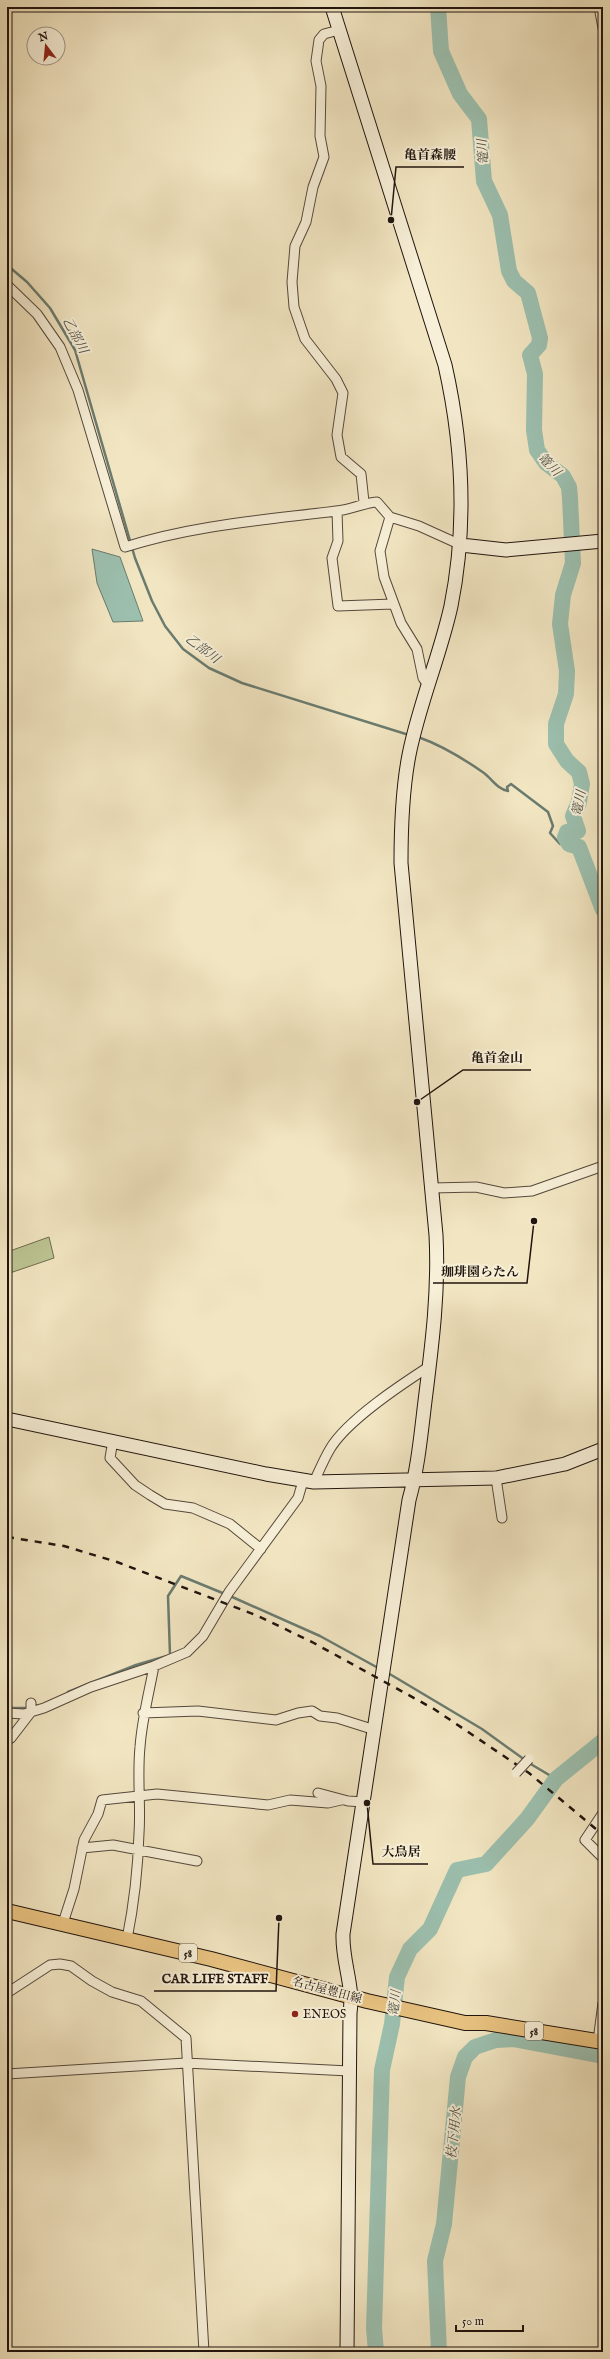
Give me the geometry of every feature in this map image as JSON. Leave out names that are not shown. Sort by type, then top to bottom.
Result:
[{"type":"main road","name":"名古屋豊田線","points":[[7,1911],[127,1939],[353,1996],[367,2001],[465,2023],[486,2023],[600,2042]]},
{"type":"street","points":[[332,7],[445,365],[456,418],[460,457],[461,545],[444,636],[419,717],[404,785],[401,863],[432,1188],[438,1262],[438,1292],[415,1479],[409,1500],[343,1941],[344,1959],[353,1996],[350,2013],[349,2071],[350,2202],[347,2352]]},
{"type":"street","points":[[599,7],[603,28]]},
{"type":"street","points":[[339,30],[324,34],[319,40],[316,61],[321,86],[320,136],[324,157],[314,187],[306,222],[295,246],[292,282],[294,307],[305,339],[336,379],[343,393],[337,435],[341,457],[361,474],[364,502]]},
{"type":"street","points":[[7,285],[37,314],[60,347],[78,390],[125,547],[143,541],[234,522],[351,509],[364,502],[377,502],[390,516],[419,526],[461,545],[506,550],[601,541]]},
{"type":"street","points":[[337,511],[338,541],[332,558],[338,606],[393,604]]},
{"type":"street","points":[[390,516],[380,551],[384,577],[393,604],[406,634],[414,642],[423,678],[428,685]]},
{"type":"street","points":[[432,1188],[476,1187],[504,1193],[525,1192],[603,1166]]},
{"type":"street","points":[[7,1713],[24,1714],[31,1708],[154,1666],[187,1652],[203,1636],[229,1592],[298,1498],[331,1448],[356,1420],[399,1386],[430,1366]]},
{"type":"street","points":[[7,1419],[308,1482],[496,1478],[565,1464],[603,1449]]},
{"type":"street","points":[[113,1440],[110,1458],[135,1485],[165,1504],[193,1508],[230,1524],[261,1549]]},
{"type":"street","points":[[496,1478],[502,1518]]},
{"type":"street","points":[[127,1939],[134,1891],[140,1831],[138,1795],[143,1713],[154,1666]]},
{"type":"street","points":[[7,1740],[11,1738],[31,1708]]},
{"type":"street","points":[[143,1713],[198,1710],[265,1720],[276,1720],[298,1713],[312,1711],[320,1716],[337,1718],[375,1730]]},
{"type":"street","points":[[516,1773],[529,1759]]},
{"type":"street","points":[[318,1793],[341,1800],[364,1802]]},
{"type":"street","points":[[63,1924],[74,1889],[84,1840],[98,1814],[102,1800],[157,1794],[268,1805],[290,1800],[328,1803],[341,1800]]},
{"type":"street","points":[[603,1813],[585,1840],[603,1858]]},
{"type":"street","points":[[82,1848],[113,1845],[138,1851],[197,1861]]},
{"type":"street","points":[[7,1993],[50,1965],[60,1964],[71,1966],[92,1981],[120,1995],[141,2000],[186,2038],[186,2063],[204,2352]]},
{"type":"street","points":[[600,2042],[603,2003]]},
{"type":"street","points":[[7,2074],[186,2063],[349,2071]]},
{"type":"shaded area","points":[[92,549],[120,557],[143,621],[113,622],[97,583]]},
{"type":"shaded area","points":[[49,1237],[54,1258],[7,1274],[7,1252]]},
{"type":"waterway","name":"篭川","points":[[438,7],[441,51],[460,94],[479,119],[484,181],[500,215],[509,271],[514,281],[528,293],[540,338],[539,345],[530,355],[535,374],[534,430],[537,450],[546,463],[563,476],[569,487],[573,563],[563,595],[560,624],[567,671],[566,694],[556,724],[556,744],[567,761],[579,772],[582,784],[579,802],[573,816],[578,831],[567,832],[565,837],[569,844],[579,847],[603,910]]},
{"type":"waterway","name":"乙部川","points":[[7,265],[27,282],[50,308],[75,350],[135,558],[152,601],[165,626],[183,649],[209,668],[242,683],[409,735]]},
{"type":"waterway","name":"乙部川","points":[[418,737],[444,748],[484,773],[495,784],[504,790],[508,791],[507,787],[511,784],[548,812],[553,826],[550,833],[560,844],[569,844]]},
{"type":"waterway","points":[[68,1692],[136,1665],[170,1655],[168,1596],[181,1576],[225,1594]]},
{"type":"waterway","points":[[230,1596],[320,1636],[380,1669]]},
{"type":"waterway","points":[[388,1673],[482,1729],[525,1760]]},
{"type":"waterway","points":[[7,1708],[28,1708]]},
{"type":"waterway","name":"篭川","points":[[376,2352],[374,2328],[382,2070],[392,2024],[397,1977],[410,1949],[430,1929],[457,1870],[486,1864],[527,1819],[556,1779],[603,1741]]},
{"type":"waterway","points":[[529,1763],[556,1779]]},
{"type":"waterway","name":"枝下用水","points":[[439,2352],[435,2261],[444,2224],[458,2077],[465,2057],[475,2047],[496,2040],[513,2039],[603,2056]]},
{"type":"railway","points":[[7,1537],[64,1546],[117,1562],[258,1616],[312,1642],[434,1709],[529,1773],[603,1835]]},
{"type":"place","name":"亀首森腰","points":[[391,220]]},
{"type":"place","name":"亀首金山","points":[[417,1102]]},
{"type":"place","name":"珈琲園らたん","points":[[534,1221]]},
{"type":"place","name":"大鳥居","points":[[367,1803]]},
{"type":"place","name":"CAR LIFE STAFF","points":[[279,1918]]},
{"type":"place","name":"ENEOS","points":[[295,2014]]}]
